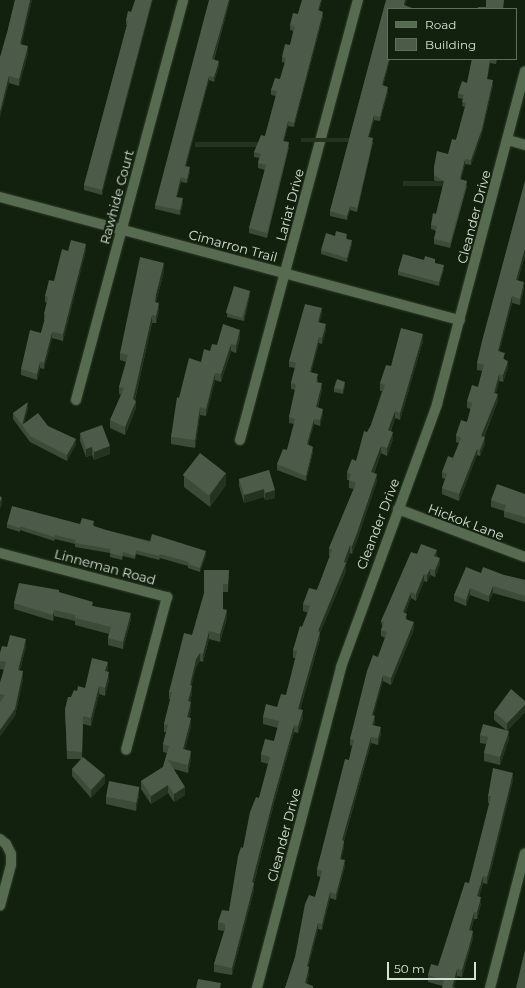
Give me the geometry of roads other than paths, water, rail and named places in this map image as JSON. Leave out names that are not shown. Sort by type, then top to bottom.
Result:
[{"type":"street","name":"Rawhide Court","points":[[76,400],[183,0]]},
{"type":"street","name":"Lariat Drive","points":[[240,440],[358,0]]},
{"type":"street","name":"Cleander Drive","points":[[257,988],[349,642],[437,404],[525,71]]},
{"type":"street","points":[[508,140],[525,144]]},
{"type":"street","name":"Cimarron Trail","points":[[0,197],[460,320]]},
{"type":"street","name":"Hickok Lane","points":[[398,509],[525,557]]},
{"type":"street","name":"Linneman Road","points":[[0,553],[167,597],[126,750]]},
{"type":"street","points":[[0,839],[6,844],[11,854],[12,865],[0,906]]},
{"type":"street","points":[[490,988],[525,853]]}]
